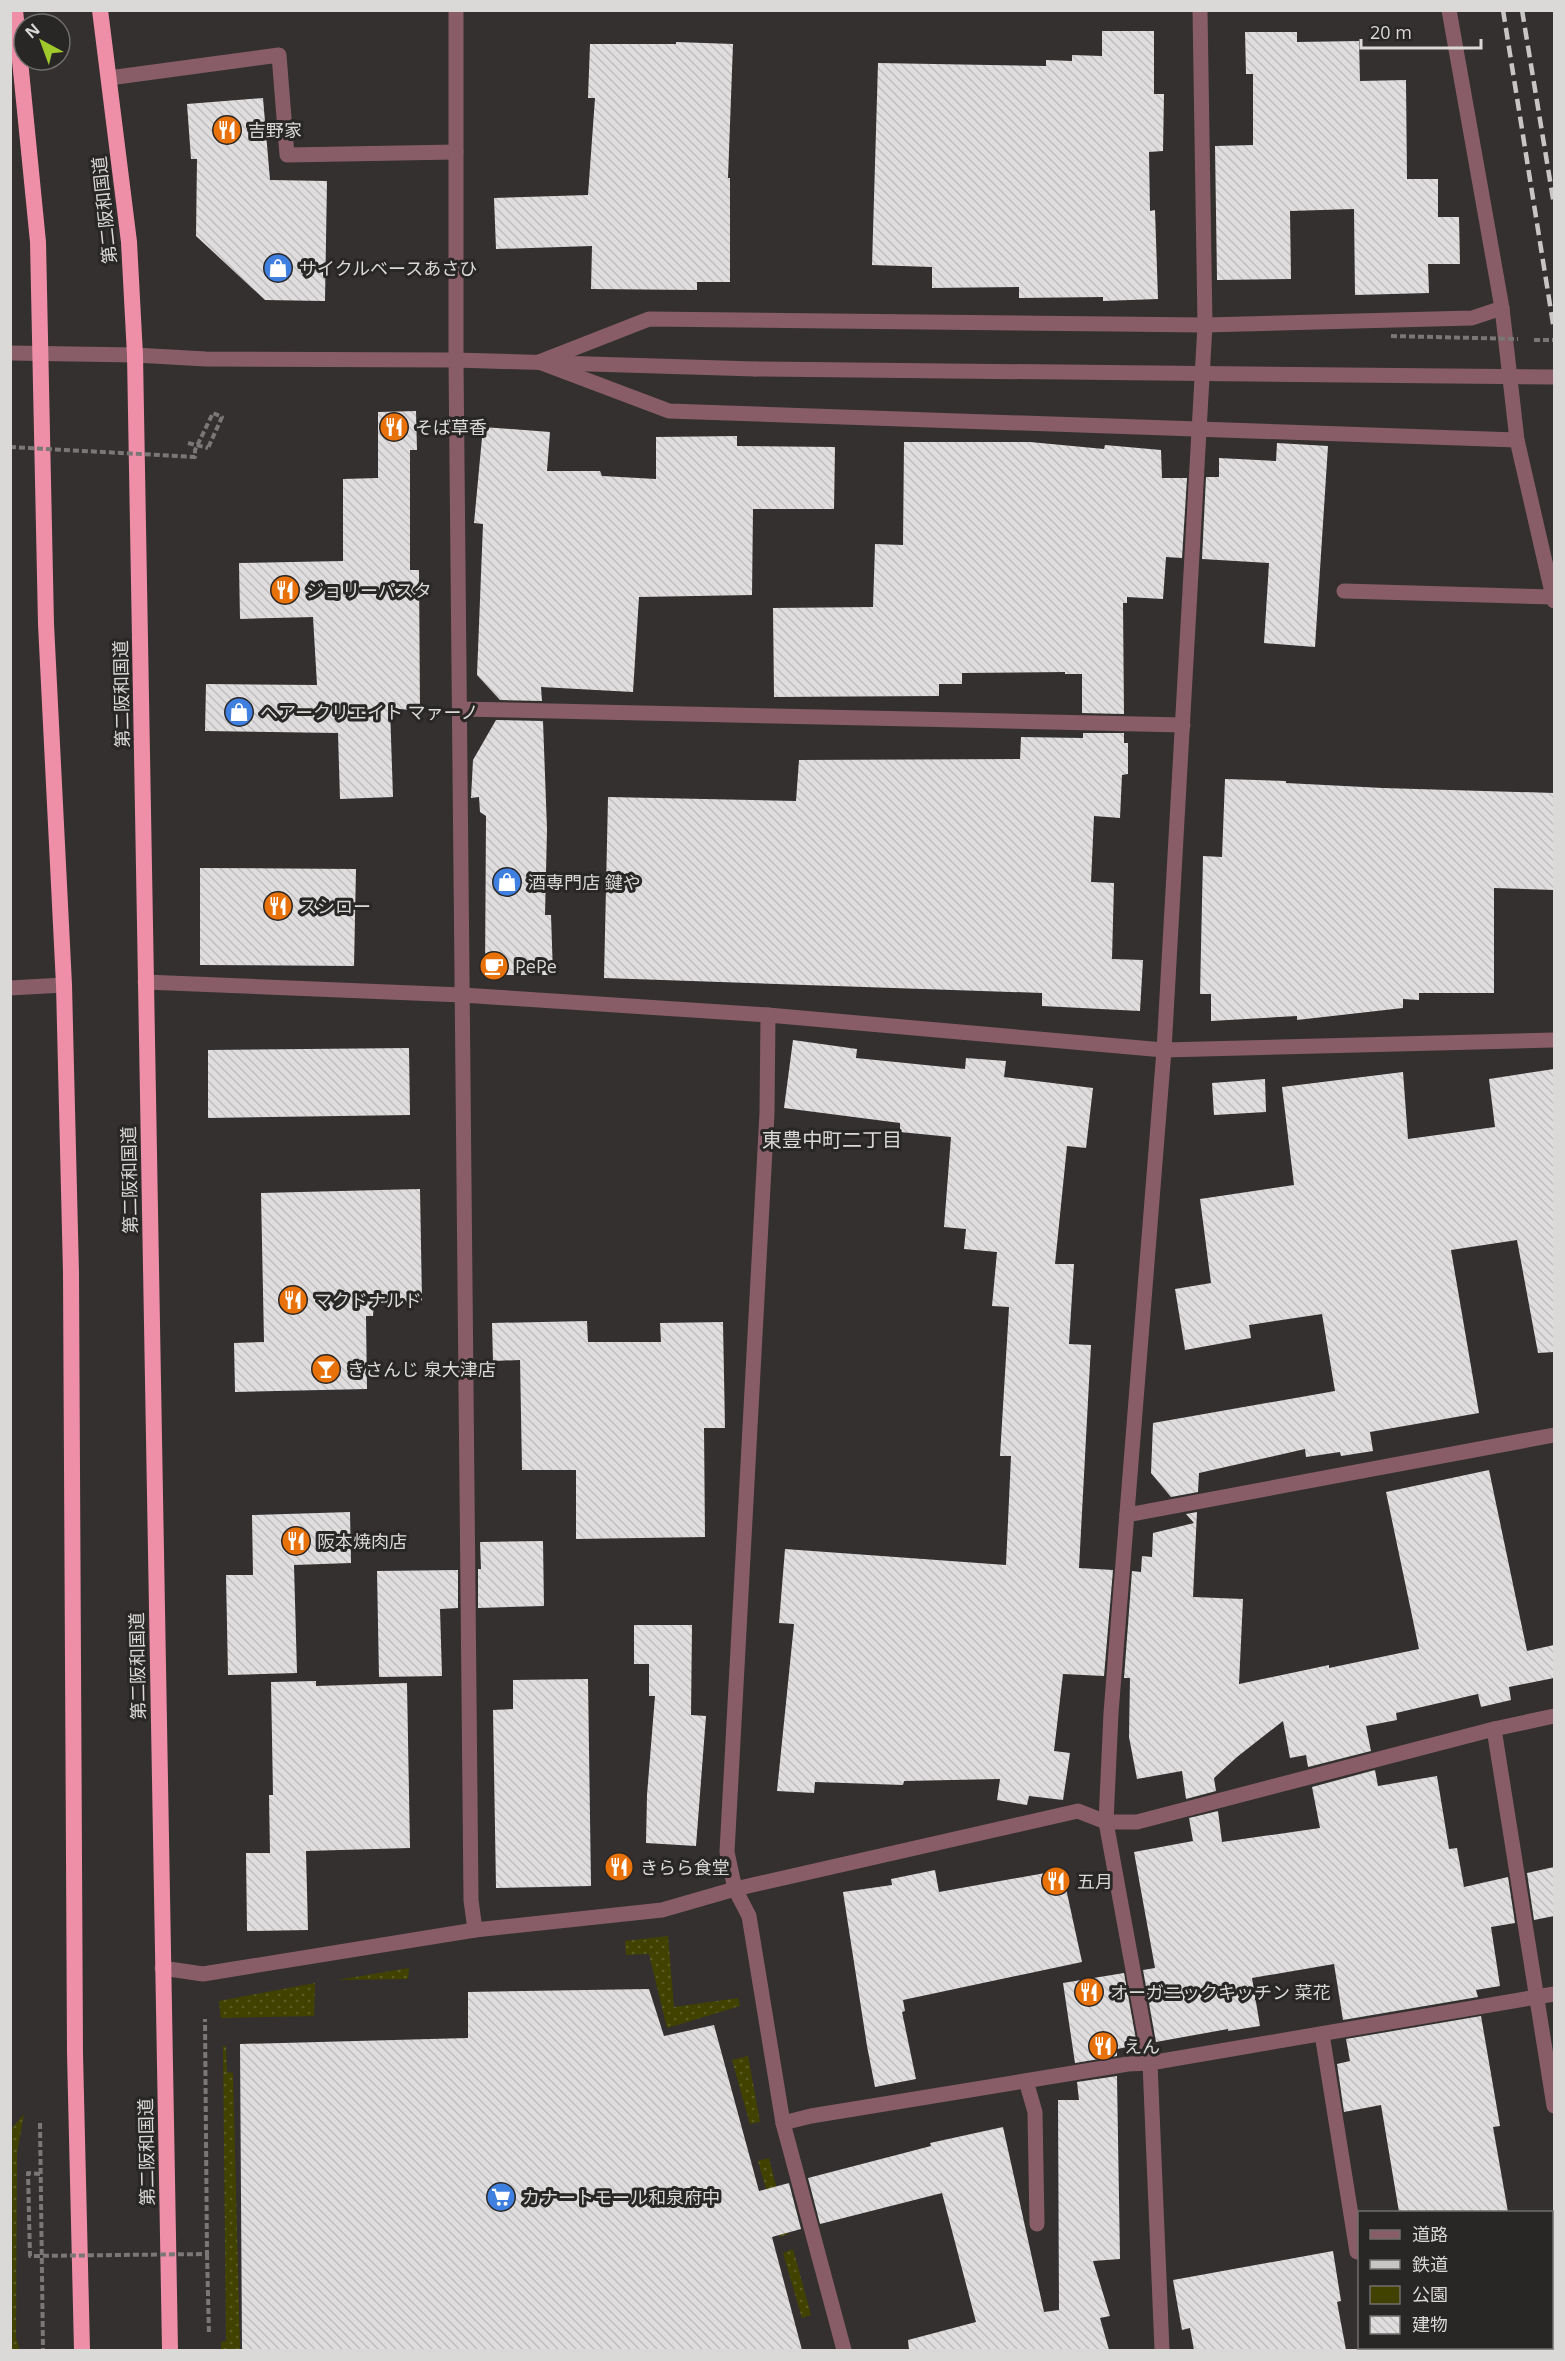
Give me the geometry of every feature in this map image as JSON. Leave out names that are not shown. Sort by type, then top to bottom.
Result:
[{"type":"highway","points":[[15,10],[38,242],[46,624],[64,985],[71,1273],[75,2041],[82,2350]]},
{"type":"highway","name":"第二阪和国道","points":[[100,10],[129,242],[135,355],[170,2350]]},
{"type":"street","points":[[456,10],[456,360],[462,994],[471,1900],[475,1930]]},
{"type":"street","points":[[1162,2350],[1150,2063],[1106,1821],[1111,1713],[1164,1050],[1205,325],[1200,10]]},
{"type":"street","points":[[1344,591],[1554,599],[1517,440],[1502,308],[1449,10]]},
{"type":"street","points":[[108,78],[279,55],[287,155],[456,152]]},
{"type":"street","points":[[539,362],[649,319],[1205,325],[1472,318],[1502,308]]},
{"type":"street","points":[[10,353],[135,355],[206,359],[456,360],[755,369],[1554,377]]},
{"type":"street","points":[[539,362],[669,411],[1517,440]]},
{"type":"street","points":[[460,709],[1183,725]]},
{"type":"street","points":[[145,982],[462,994],[768,1015],[1164,1050],[1554,1040]]},
{"type":"street","points":[[10,988],[64,985]]},
{"type":"street","points":[[768,1015],[767,1113],[726,1852],[735,1889],[749,1916],[783,2123],[844,2350]]},
{"type":"street","points":[[1127,1515],[1554,1436]]},
{"type":"street","points":[[162,1968],[203,1974],[475,1930],[662,1910],[735,1889],[1078,1811],[1106,1821],[1137,1822],[1494,1729],[1554,1716]]},
{"type":"street","points":[[1494,1729],[1539,1997],[1554,2106]]},
{"type":"street","points":[[783,2123],[811,2116],[1026,2080],[1128,2064],[1150,2063],[1554,1994]]},
{"type":"street","points":[[1322,2034],[1357,2252]]},
{"type":"street","points":[[1026,2080],[1035,2112],[1037,2224]]},
{"type":"path","points":[[1391,336],[1518,339]]},
{"type":"path","points":[[10,447],[195,457],[195,450],[213,413],[222,417],[208,448],[188,443]]},
{"type":"path","points":[[205,2019],[209,2335]]},
{"type":"path","points":[[40,2123],[43,2350]]},
{"type":"path","points":[[40,2174],[28,2173],[30,2256],[207,2254]]},
{"type":"green space","points":[[668,1936],[674,2007],[738,1998],[740,2006],[667,2028],[649,1954],[626,1955],[625,1941]]},
{"type":"green space","points":[[409,1968],[408,1979],[337,1980]]},
{"type":"green space","points":[[315,1983],[314,2016],[221,2018],[219,2001]]},
{"type":"green space","points":[[223,2046],[226,2046],[227,2072],[233,2073],[240,2350],[221,2350],[221,2342],[226,2341]]},
{"type":"green space","points":[[748,2056],[760,2122],[750,2124],[732,2060]]},
{"type":"green space","points":[[24,2114],[17,2153],[16,2338],[20,2350],[11,2350],[11,2129]]},
{"type":"green space","points":[[769,2158],[788,2234],[780,2237],[758,2161]]},
{"type":"green space","points":[[793,2249],[811,2315],[802,2318],[783,2253]]},
{"type":"building","points":[[1102,31],[1154,31],[1154,94],[1164,94],[1163,151],[1149,152],[1150,211],[1155,210],[1158,299],[1103,301],[1103,297],[1019,298],[1019,287],[932,288],[932,267],[872,265],[878,63],[1046,66],[1046,60],[1072,61],[1072,55],[1102,56]]},
{"type":"building","points":[[1245,32],[1297,32],[1297,42],[1359,41],[1360,81],[1406,80],[1407,179],[1438,179],[1438,217],[1459,217],[1460,264],[1428,264],[1429,293],[1355,295],[1354,209],[1290,211],[1291,279],[1217,280],[1215,146],[1253,145],[1253,74],[1246,74]]},
{"type":"building","points":[[676,42],[733,44],[728,178],[730,178],[730,282],[697,282],[697,290],[591,289],[592,246],[496,249],[494,198],[588,195],[595,98],[588,98],[590,44],[676,44]]},
{"type":"building","name":"サイクルベースあさひ","points":[[263,98],[270,180],[327,181],[325,301],[265,300],[196,236],[197,159],[191,159],[187,104]]},
{"type":"building","points":[[416,411],[417,450],[410,450],[410,570],[419,570],[420,711],[390,708],[393,797],[340,799],[338,733],[205,731],[206,684],[317,685],[313,617],[240,619],[239,563],[343,561],[343,479],[378,478],[378,412]]},
{"type":"building","points":[[483,427],[550,432],[547,471],[600,471],[602,476],[656,479],[656,437],[737,436],[737,446],[835,447],[834,509],[753,509],[752,595],[639,597],[633,692],[541,687],[542,701],[500,700],[477,675],[483,524],[474,523]]},
{"type":"building","points":[[904,442],[1030,442],[1104,449],[1105,445],[1161,450],[1162,478],[1187,478],[1182,558],[1166,557],[1163,599],[1127,597],[1127,603],[1123,603],[1124,714],[1082,713],[1082,674],[1065,674],[1065,672],[962,673],[962,684],[939,684],[939,696],[774,697],[773,608],[873,607],[875,544],[903,545]]},
{"type":"building","points":[[1277,443],[1328,446],[1315,647],[1264,643],[1269,563],[1202,559],[1206,477],[1219,477],[1219,458],[1276,461]]},
{"type":"building","points":[[496,720],[543,721],[547,829],[545,915],[551,915],[553,975],[485,975],[486,816],[480,812],[479,797],[471,798],[473,760]]},
{"type":"building","points":[[1083,733],[1124,733],[1124,743],[1128,743],[1128,774],[1122,775],[1120,818],[1094,816],[1091,882],[1114,883],[1112,959],[1143,960],[1140,1011],[1042,1006],[1042,993],[604,978],[608,797],[796,801],[799,760],[1020,759],[1021,737],[1083,738]]},
{"type":"building","points":[[1225,779],[1383,788],[1554,793],[1554,890],[1494,888],[1494,993],[1419,993],[1419,1000],[1403,999],[1403,1008],[1297,1020],[1297,1016],[1211,1021],[1211,994],[1200,994],[1203,856],[1222,857]]},
{"type":"building","name":"スシロー","points":[[200,868],[356,869],[354,966],[200,965]]},
{"type":"building","points":[[793,1040],[857,1049],[856,1058],[965,1069],[966,1058],[1006,1061],[1004,1077],[1093,1088],[1086,1148],[1067,1146],[1055,1264],[1074,1264],[1069,1344],[1091,1345],[1079,1568],[1113,1570],[1104,1676],[1063,1674],[1054,1751],[1070,1753],[1063,1800],[1029,1796],[1027,1805],[997,1800],[1000,1779],[904,1781],[903,1785],[815,1782],[814,1793],[777,1791],[794,1624],[779,1623],[785,1549],[1006,1565],[1011,1456],[1000,1456],[1009,1307],[992,1306],[997,1252],[964,1249],[966,1229],[944,1227],[951,1137],[900,1132],[900,1123],[784,1108]]},
{"type":"building","points":[[409,1048],[410,1115],[208,1118],[208,1050]]},
{"type":"building","points":[[1554,1069],[1554,1352],[1538,1353],[1517,1240],[1451,1250],[1479,1413],[1370,1432],[1373,1451],[1341,1456],[1340,1452],[1306,1457],[1305,1449],[1199,1473],[1198,1492],[1171,1497],[1151,1473],[1153,1423],[1335,1391],[1322,1314],[1249,1325],[1251,1338],[1185,1350],[1175,1289],[1211,1283],[1200,1199],[1294,1185],[1282,1087],[1403,1072],[1408,1139],[1495,1127],[1489,1079]]},
{"type":"building","points":[[1265,1079],[1266,1112],[1214,1115],[1212,1083]]},
{"type":"building","points":[[420,1189],[422,1301],[374,1303],[373,1316],[366,1316],[367,1389],[235,1392],[234,1343],[264,1342],[261,1193]]},
{"type":"building","points":[[587,1321],[588,1342],[661,1342],[660,1323],[723,1322],[725,1428],[704,1428],[705,1537],[576,1539],[576,1470],[522,1470],[520,1360],[493,1361],[492,1323]]},
{"type":"building","points":[[1489,1470],[1527,1651],[1554,1645],[1554,1678],[1509,1687],[1511,1700],[1481,1707],[1478,1694],[1396,1713],[1397,1720],[1366,1726],[1371,1751],[1308,1767],[1306,1755],[1290,1758],[1283,1721],[1214,1778],[1216,1791],[1186,1799],[1182,1771],[1137,1779],[1129,1737],[1130,1678],[1124,1678],[1132,1571],[1141,1572],[1142,1556],[1152,1557],[1153,1533],[1194,1523],[1186,1514],[1197,1512],[1193,1597],[1243,1599],[1239,1684],[1329,1665],[1329,1668],[1419,1649],[1386,1492]]},
{"type":"building","points":[[350,1512],[351,1563],[294,1565],[297,1673],[228,1675],[226,1575],[253,1575],[252,1515]]},
{"type":"building","points":[[543,1541],[544,1606],[478,1608],[478,1569],[481,1569],[480,1542]]},
{"type":"building","points":[[458,1570],[458,1608],[440,1609],[442,1676],[379,1677],[377,1571]]},
{"type":"building","points":[[634,1625],[692,1625],[691,1715],[706,1716],[696,1846],[646,1843],[647,1795],[655,1696],[649,1696],[649,1664],[634,1664]]},
{"type":"building","points":[[588,1679],[591,1886],[496,1888],[493,1710],[513,1709],[513,1680]]},
{"type":"building","points":[[316,1681],[316,1686],[407,1683],[410,1848],[306,1851],[308,1930],[247,1931],[246,1853],[270,1853],[269,1795],[273,1795],[271,1682]]},
{"type":"building","points":[[1375,1770],[1378,1786],[1437,1776],[1449,1849],[1457,1848],[1464,1887],[1508,1877],[1515,1923],[1491,1927],[1500,1986],[1476,1990],[1478,1997],[1343,2020],[1334,1964],[1252,1978],[1260,2026],[1228,2031],[1228,2029],[1156,2042],[1143,1970],[1155,1968],[1134,1852],[1193,1841],[1189,1818],[1218,1811],[1222,1842],[1320,1828],[1312,1787]]},
{"type":"building","points":[[1554,1867],[1554,1916],[1534,1920],[1527,1873]]},
{"type":"building","points":[[935,1870],[939,1892],[1062,1870],[1082,1962],[903,2000],[905,2011],[902,2012],[916,2079],[875,2087],[843,1892],[892,1885],[891,1879]]},
{"type":"building","points":[[1124,1973],[1137,2045],[1117,2049],[1117,2056],[1075,2063],[1063,1983]]},
{"type":"building","name":"カナートモール和泉府中","points":[[649,1989],[664,2036],[714,2025],[759,2191],[789,2183],[801,2229],[772,2237],[802,2350],[242,2350],[240,2044],[468,2038],[468,1992]]},
{"type":"building","points":[[1481,2016],[1500,2126],[1493,2127],[1508,2211],[1399,2211],[1381,2105],[1344,2112],[1337,2064],[1350,2061],[1346,2039]]},
{"type":"building","points":[[1117,2076],[1120,2259],[1093,2261],[1110,2316],[1100,2318],[1109,2350],[909,2350],[908,2340],[976,2322],[942,2193],[820,2224],[808,2178],[931,2146],[930,2143],[1003,2127],[1044,2312],[1059,2310],[1058,2100],[1079,2100],[1077,2082]]},
{"type":"building","points":[[1333,2251],[1341,2301],[1337,2302],[1346,2350],[1194,2350],[1190,2328],[1182,2330],[1173,2280]]},
{"type":"railway","points":[[1503,10],[1554,330]]},
{"type":"railway","points":[[1522,10],[1554,205]]},
{"type":"place","name":"吉野家","points":[[227,130]]},
{"type":"place","name":"サイクルベースあさひ","points":[[278,268]]},
{"type":"place","name":"そば草香","points":[[394,427]]},
{"type":"place","name":"ジョリーパスタ","points":[[285,590]]},
{"type":"place","name":"ヘアークリエイト マァーノ","points":[[239,712]]},
{"type":"place","name":"酒専門店 鍵や","points":[[507,882]]},
{"type":"place","name":"スシロー","points":[[278,906]]},
{"type":"place","name":"PePe","points":[[494,966]]},
{"type":"place","name":"マクドナルド","points":[[293,1300]]},
{"type":"place","name":"きさんじ 泉大津店","points":[[326,1369]]},
{"type":"place","name":"阪本焼肉店","points":[[296,1541]]},
{"type":"place","name":"きらら食堂","points":[[619,1867]]},
{"type":"place","name":"五月","points":[[1056,1881]]},
{"type":"place","name":"オーガニックキッチン 菜花","points":[[1089,1992]]},
{"type":"place","name":"えん","points":[[1103,2046]]},
{"type":"place","name":"カナートモール和泉府中","points":[[501,2197]]},
{"type":"district","name":"東豊中町二丁目","points":[[832,1139]]}]
